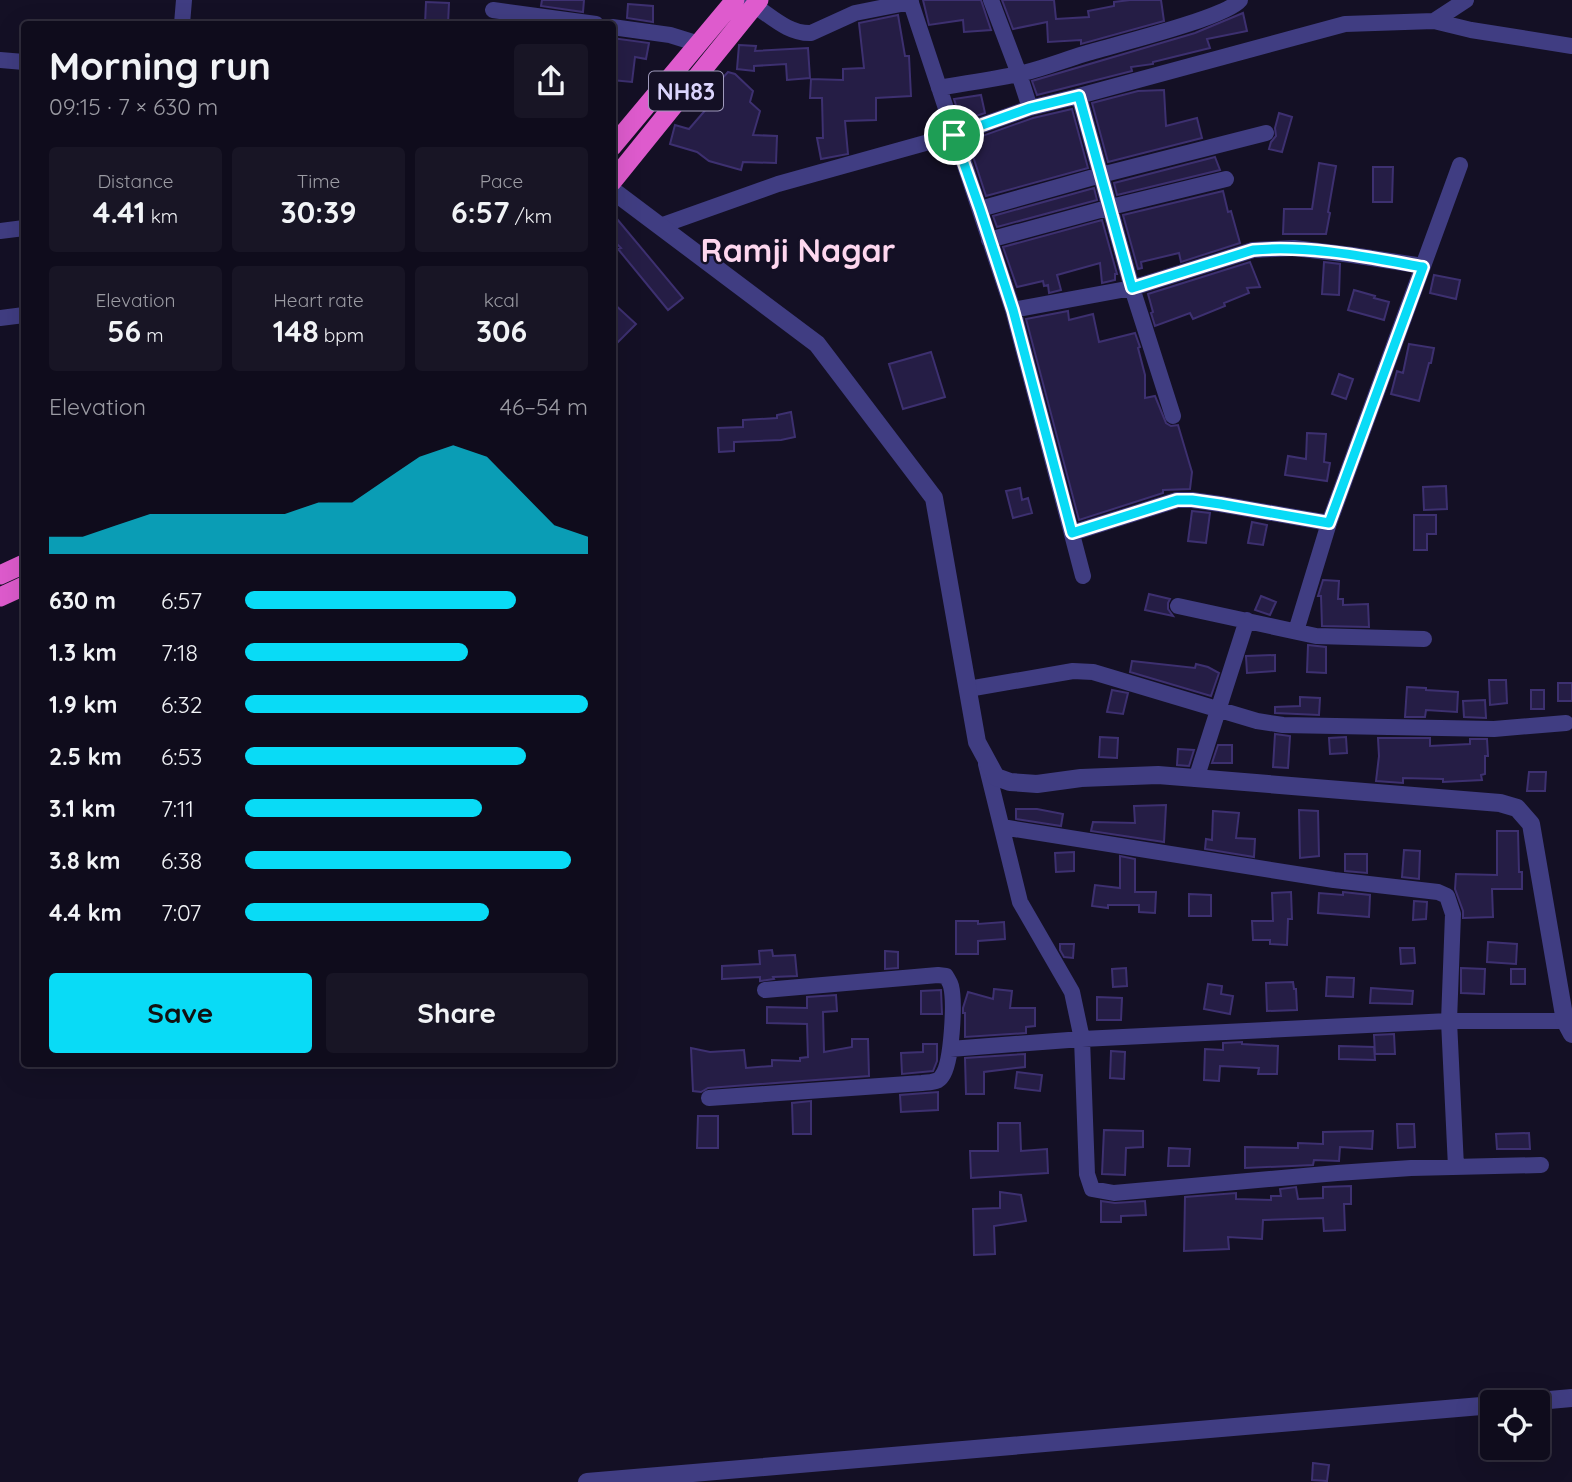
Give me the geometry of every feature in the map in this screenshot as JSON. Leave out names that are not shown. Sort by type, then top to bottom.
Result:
[{"type":"highway","points":[[616,142],[735,0]]},
{"type":"highway","name":"NH83","points":[[616,176],[753,2]]},
{"type":"highway","points":[[0,575],[21,565]]},
{"type":"highway","points":[[0,597],[21,587]]},
{"type":"street","points":[[182,21],[184,0]]},
{"type":"street","points":[[991,0],[1030,108]]},
{"type":"street","points":[[939,88],[1019,74],[1203,19],[1230,9],[1240,0]]},
{"type":"street","points":[[1434,21],[1466,0]]},
{"type":"street","points":[[753,2],[785,26],[811,33],[855,13],[910,1],[1013,310],[1083,576]]},
{"type":"street","points":[[493,10],[574,21]]},
{"type":"street","points":[[660,226],[778,184],[954,135],[1030,108],[1345,24],[1434,21],[1471,30],[1572,46]]},
{"type":"street","points":[[616,28],[670,35],[699,44]]},
{"type":"street","points":[[0,60],[21,62]]},
{"type":"street","points":[[1079,96],[1132,288],[1173,416]]},
{"type":"street","points":[[980,209],[1101,175],[1266,134]]},
{"type":"street","points":[[1296,631],[1329,523],[1460,165]]},
{"type":"street","points":[[989,240],[1226,179]]},
{"type":"street","points":[[616,193],[817,344],[934,498],[977,742],[996,777],[1010,782],[1037,784],[1081,778],[1158,775],[1500,803],[1517,808],[1531,824],[1569,1028],[1449,1021],[1082,1039],[950,1049]]},
{"type":"street","points":[[0,231],[21,229]]},
{"type":"street","points":[[1013,310],[1132,288],[1253,250],[1294,248],[1423,267]]},
{"type":"street","points":[[0,318],[21,315]]},
{"type":"street","points":[[1072,533],[1177,500],[1220,504],[1329,523]]},
{"type":"street","points":[[1178,606],[1316,636],[1424,639]]},
{"type":"street","points":[[1196,779],[1247,620]]},
{"type":"street","points":[[968,689],[1073,671],[1093,672],[1257,721],[1283,725],[1494,729],[1566,723]]},
{"type":"street","points":[[983,752],[1020,902],[1072,992],[1082,1039],[1087,1174],[1092,1189],[1114,1192],[1336,1172],[1541,1165]]},
{"type":"street","points":[[1002,827],[1334,880],[1438,892],[1447,896],[1453,914],[1449,1021],[1456,1167]]},
{"type":"street","points":[[709,1098],[937,1081],[943,1075],[950,1049],[953,1004],[951,984],[946,976],[765,990]]},
{"type":"street","points":[[1550,1400],[1572,1398]]},
{"type":"street","points":[[587,1482],[1480,1406]]},
{"type":"building","points":[[542,0],[584,0],[583,12],[541,6]]},
{"type":"building","points":[[923,0],[981,0],[991,30],[964,32],[963,20],[929,25]]},
{"type":"building","points":[[1002,0],[1054,0],[1056,19],[1089,17],[1088,11],[1114,6],[1114,2],[1161,0],[1164,21],[1081,44],[1081,40],[1048,42],[1047,22],[1013,29]]},
{"type":"building","points":[[426,2],[449,3],[448,21],[425,21]]},
{"type":"building","points":[[628,4],[653,6],[653,22],[627,18]]},
{"type":"building","points":[[1243,13],[1247,31],[1207,39],[1210,48],[1153,64],[1131,67],[1132,71],[1037,95],[1032,81],[1195,33]]},
{"type":"building","points":[[898,15],[905,56],[909,56],[911,96],[876,98],[876,120],[845,121],[848,154],[821,159],[817,138],[823,138],[822,98],[810,98],[811,79],[843,80],[843,69],[864,68],[859,23]]},
{"type":"building","points":[[616,39],[649,43],[646,59],[635,57],[632,82],[616,80]]},
{"type":"building","points":[[739,45],[756,46],[755,51],[808,48],[810,78],[787,80],[786,64],[754,66],[754,71],[737,69]]},
{"type":"building","points":[[728,72],[735,74],[753,91],[750,102],[760,111],[753,135],[777,136],[776,163],[743,162],[741,170],[709,161],[697,152],[670,144],[675,125],[689,129],[715,99],[709,93]]},
{"type":"building","points":[[1164,90],[1166,126],[1197,118],[1202,138],[1108,162],[1092,103],[1138,91]]},
{"type":"building","points":[[981,95],[985,113],[961,121],[954,99]]},
{"type":"building","points":[[1072,109],[1088,168],[986,196],[968,141],[1033,118]]},
{"type":"building","points":[[1279,113],[1292,117],[1282,152],[1269,149],[1276,136]]},
{"type":"building","points":[[1215,157],[1220,170],[1117,195],[1114,183]]},
{"type":"building","points":[[1319,163],[1336,166],[1326,234],[1283,234],[1284,209],[1312,209]]},
{"type":"building","points":[[1373,167],[1393,167],[1392,202],[1373,202]]},
{"type":"building","points":[[1094,188],[1097,200],[997,227],[993,216]]},
{"type":"building","points":[[1223,191],[1240,243],[1181,262],[1179,253],[1141,262],[1142,268],[1138,269],[1123,215]]},
{"type":"building","points":[[616,218],[683,298],[668,310],[618,249],[621,248],[616,243]]},
{"type":"building","points":[[1102,220],[1117,274],[1115,280],[1102,283],[1100,263],[1057,275],[1061,290],[1049,293],[1048,285],[1044,286],[1043,281],[1017,287],[1003,247]]},
{"type":"building","points":[[1250,262],[1260,287],[1247,288],[1249,293],[1193,319],[1190,313],[1155,326],[1148,294]]},
{"type":"building","points":[[1324,262],[1340,264],[1339,295],[1322,294]]},
{"type":"building","points":[[1434,275],[1460,280],[1456,299],[1430,293]]},
{"type":"building","points":[[1354,290],[1389,302],[1384,320],[1348,310]]},
{"type":"building","points":[[616,306],[636,324],[616,344]]},
{"type":"building","points":[[1068,311],[1069,320],[1093,314],[1099,342],[1135,333],[1145,375],[1145,398],[1155,396],[1166,423],[1171,426],[1178,425],[1192,472],[1190,489],[1163,490],[1163,493],[1079,520],[1026,319]]},
{"type":"building","points":[[1409,344],[1434,348],[1419,401],[1391,394],[1397,371],[1403,373]]},
{"type":"building","points":[[931,352],[945,397],[903,409],[889,364]]},
{"type":"building","points":[[1339,374],[1353,379],[1346,399],[1332,394]]},
{"type":"building","points":[[791,412],[795,437],[734,442],[734,451],[719,452],[718,428],[743,427],[743,420],[777,418],[777,415]]},
{"type":"building","points":[[1307,433],[1326,434],[1324,462],[1330,463],[1327,481],[1285,475],[1288,456],[1306,459]]},
{"type":"building","points":[[1446,486],[1447,509],[1424,510],[1423,487]]},
{"type":"building","points":[[1020,488],[1022,500],[1028,498],[1032,513],[1013,518],[1006,491]]},
{"type":"building","points":[[1192,511],[1210,513],[1206,543],[1188,541]]},
{"type":"building","points":[[1414,515],[1436,515],[1436,534],[1427,534],[1427,550],[1414,550]]},
{"type":"building","points":[[1252,522],[1267,525],[1263,545],[1248,543]]},
{"type":"building","points":[[1323,580],[1339,581],[1338,599],[1343,599],[1343,605],[1368,604],[1369,627],[1322,626],[1321,596],[1318,596]]},
{"type":"building","points":[[1149,594],[1170,599],[1168,609],[1173,616],[1145,610]]},
{"type":"building","points":[[1261,596],[1276,602],[1270,615],[1255,610]]},
{"type":"building","points":[[1308,645],[1326,647],[1326,673],[1307,672]]},
{"type":"building","points":[[1275,655],[1275,671],[1247,673],[1246,656]]},
{"type":"building","points":[[1132,661],[1195,668],[1196,664],[1219,673],[1211,696],[1130,672]]},
{"type":"building","points":[[1489,680],[1506,680],[1507,703],[1490,705]]},
{"type":"building","points":[[1558,683],[1572,683],[1572,701],[1558,701]]},
{"type":"building","points":[[1407,687],[1458,692],[1457,712],[1426,710],[1425,717],[1405,717]]},
{"type":"building","points":[[1112,690],[1128,693],[1123,714],[1107,712]]},
{"type":"building","points":[[1531,690],[1544,690],[1544,709],[1531,709]]},
{"type":"building","points":[[1300,697],[1320,698],[1319,715],[1275,713],[1275,707],[1300,706]]},
{"type":"building","points":[[1485,700],[1486,718],[1464,717],[1463,701]]},
{"type":"building","points":[[1275,734],[1290,736],[1288,768],[1273,767]]},
{"type":"building","points":[[1100,737],[1118,738],[1117,758],[1099,757]]},
{"type":"building","points":[[1346,737],[1347,753],[1330,754],[1329,738]]},
{"type":"building","points":[[1378,738],[1430,738],[1430,746],[1470,744],[1470,739],[1487,739],[1485,774],[1481,775],[1482,780],[1443,782],[1443,779],[1403,778],[1403,783],[1376,781]]},
{"type":"building","points":[[1218,745],[1232,745],[1232,763],[1212,763]]},
{"type":"building","points":[[1178,749],[1194,750],[1189,766],[1177,765]]},
{"type":"building","points":[[1529,772],[1546,772],[1545,791],[1527,791]]},
{"type":"building","points":[[1166,805],[1164,842],[1091,831],[1093,822],[1135,823],[1134,806]]},
{"type":"building","points":[[1016,809],[1037,809],[1063,814],[1061,826],[1016,819]]},
{"type":"building","points":[[1299,810],[1318,811],[1319,856],[1300,858]]},
{"type":"building","points":[[1213,811],[1239,813],[1236,838],[1255,839],[1254,857],[1205,849],[1206,839],[1212,840]]},
{"type":"building","points":[[1497,831],[1518,831],[1522,889],[1492,889],[1493,917],[1463,918],[1455,889],[1456,874],[1497,875]]},
{"type":"building","points":[[1404,850],[1420,851],[1419,879],[1402,877]]},
{"type":"building","points":[[1074,852],[1074,871],[1056,872],[1055,853]]},
{"type":"building","points":[[1345,854],[1367,854],[1367,873],[1345,871]]},
{"type":"building","points":[[1120,856],[1135,859],[1135,892],[1156,892],[1155,913],[1139,912],[1139,905],[1108,905],[1108,908],[1092,906],[1095,885],[1120,888]]},
{"type":"building","points":[[1291,892],[1292,919],[1288,919],[1287,945],[1270,944],[1270,940],[1253,940],[1252,921],[1273,921],[1272,893]]},
{"type":"building","points":[[1343,892],[1370,895],[1369,917],[1318,913],[1319,893],[1343,895]]},
{"type":"building","points":[[1189,894],[1211,895],[1211,916],[1189,916]]},
{"type":"building","points":[[1414,901],[1427,902],[1426,919],[1413,920]]},
{"type":"building","points":[[956,921],[978,921],[978,924],[1004,922],[1005,939],[978,941],[978,954],[956,954]]},
{"type":"building","points":[[1488,942],[1517,944],[1516,964],[1487,962]]},
{"type":"building","points":[[1060,944],[1074,944],[1073,958],[1064,957]]},
{"type":"building","points":[[1400,948],[1414,948],[1415,963],[1401,964]]},
{"type":"building","points":[[772,950],[773,956],[795,955],[797,976],[773,977],[774,979],[760,981],[760,977],[722,979],[722,966],[760,964],[759,951]]},
{"type":"building","points":[[885,951],[898,952],[898,968],[885,969]]},
{"type":"building","points":[[1126,968],[1127,986],[1113,987],[1112,969]]},
{"type":"building","points":[[1461,968],[1485,969],[1484,994],[1461,993]]},
{"type":"building","points":[[1511,969],[1525,969],[1525,984],[1511,984]]},
{"type":"building","points":[[1327,977],[1354,978],[1353,997],[1326,996]]},
{"type":"building","points":[[1293,982],[1297,1010],[1267,1011],[1266,983]]},
{"type":"building","points":[[1208,984],[1222,986],[1221,994],[1233,996],[1230,1014],[1204,1009]]},
{"type":"building","points":[[1371,988],[1413,991],[1412,1004],[1370,1003]]},
{"type":"building","points":[[994,989],[1012,991],[1010,1008],[1035,1008],[1035,1026],[1026,1027],[1026,1033],[965,1037],[963,1008],[968,992],[993,999]]},
{"type":"building","points":[[941,990],[942,1014],[921,1014],[921,991]]},
{"type":"building","points":[[836,995],[837,1011],[823,1012],[824,1052],[852,1047],[852,1039],[868,1039],[869,1076],[693,1091],[691,1048],[710,1052],[744,1050],[746,1068],[772,1066],[772,1060],[800,1061],[800,1058],[808,1057],[807,1024],[767,1023],[767,1007],[807,1008],[807,997]]},
{"type":"building","points":[[1097,997],[1122,998],[1121,1020],[1097,1020]]},
{"type":"building","points":[[1394,1034],[1395,1054],[1375,1054],[1374,1035]]},
{"type":"building","points":[[1223,1043],[1278,1046],[1277,1074],[1258,1074],[1259,1068],[1220,1066],[1219,1081],[1204,1080],[1205,1049],[1223,1050]]},
{"type":"building","points":[[923,1044],[937,1044],[937,1061],[933,1071],[902,1074],[901,1053],[923,1052]]},
{"type":"building","points":[[1339,1046],[1374,1047],[1375,1060],[1339,1059]]},
{"type":"building","points":[[1111,1051],[1125,1052],[1124,1079],[1110,1078]]},
{"type":"building","points":[[1025,1054],[1025,1067],[984,1072],[984,1094],[966,1094],[965,1058]]},
{"type":"building","points":[[1017,1072],[1042,1075],[1040,1091],[1015,1088]]},
{"type":"building","points":[[938,1092],[938,1110],[901,1112],[900,1095]]},
{"type":"building","points":[[811,1101],[811,1134],[793,1134],[792,1103]]},
{"type":"building","points":[[698,1116],[718,1116],[718,1148],[697,1148]]},
{"type":"building","points":[[998,1123],[1020,1123],[1021,1151],[1047,1149],[1048,1173],[971,1178],[970,1151],[998,1151]]},
{"type":"building","points":[[1397,1124],[1414,1124],[1415,1147],[1398,1148]]},
{"type":"building","points":[[1104,1130],[1143,1131],[1143,1147],[1126,1148],[1125,1175],[1102,1174]]},
{"type":"building","points":[[1373,1131],[1372,1149],[1340,1147],[1339,1161],[1314,1160],[1313,1165],[1245,1168],[1245,1147],[1298,1148],[1298,1143],[1323,1144],[1323,1132]]},
{"type":"building","points":[[1529,1133],[1530,1149],[1497,1149],[1496,1134]]},
{"type":"building","points":[[1169,1148],[1190,1149],[1189,1166],[1168,1166]]},
{"type":"building","points":[[1351,1186],[1351,1204],[1344,1204],[1345,1230],[1324,1231],[1323,1218],[1263,1220],[1262,1239],[1228,1237],[1229,1249],[1184,1251],[1185,1197],[1236,1193],[1236,1199],[1271,1200],[1271,1196],[1281,1196],[1280,1189],[1296,1187],[1298,1199],[1323,1198],[1323,1187]]},
{"type":"building","points":[[1000,1192],[1021,1195],[1026,1221],[994,1226],[995,1254],[974,1255],[973,1209],[1000,1208]]},
{"type":"building","points":[[1101,1201],[1145,1201],[1146,1215],[1121,1216],[1121,1222],[1101,1222]]},
{"type":"building","points":[[1313,1463],[1329,1465],[1327,1481],[1312,1480]]},
{"type":"district","name":"Ramji Nagar","points":[[798,250]]},
{"type":"route","points":[[1079,96],[1132,288],[1253,250],[1273,248],[1352,255],[1423,267],[1329,523],[1220,504],[1177,500],[1072,533],[1013,310],[954,135],[1030,108],[1079,96]]}]
